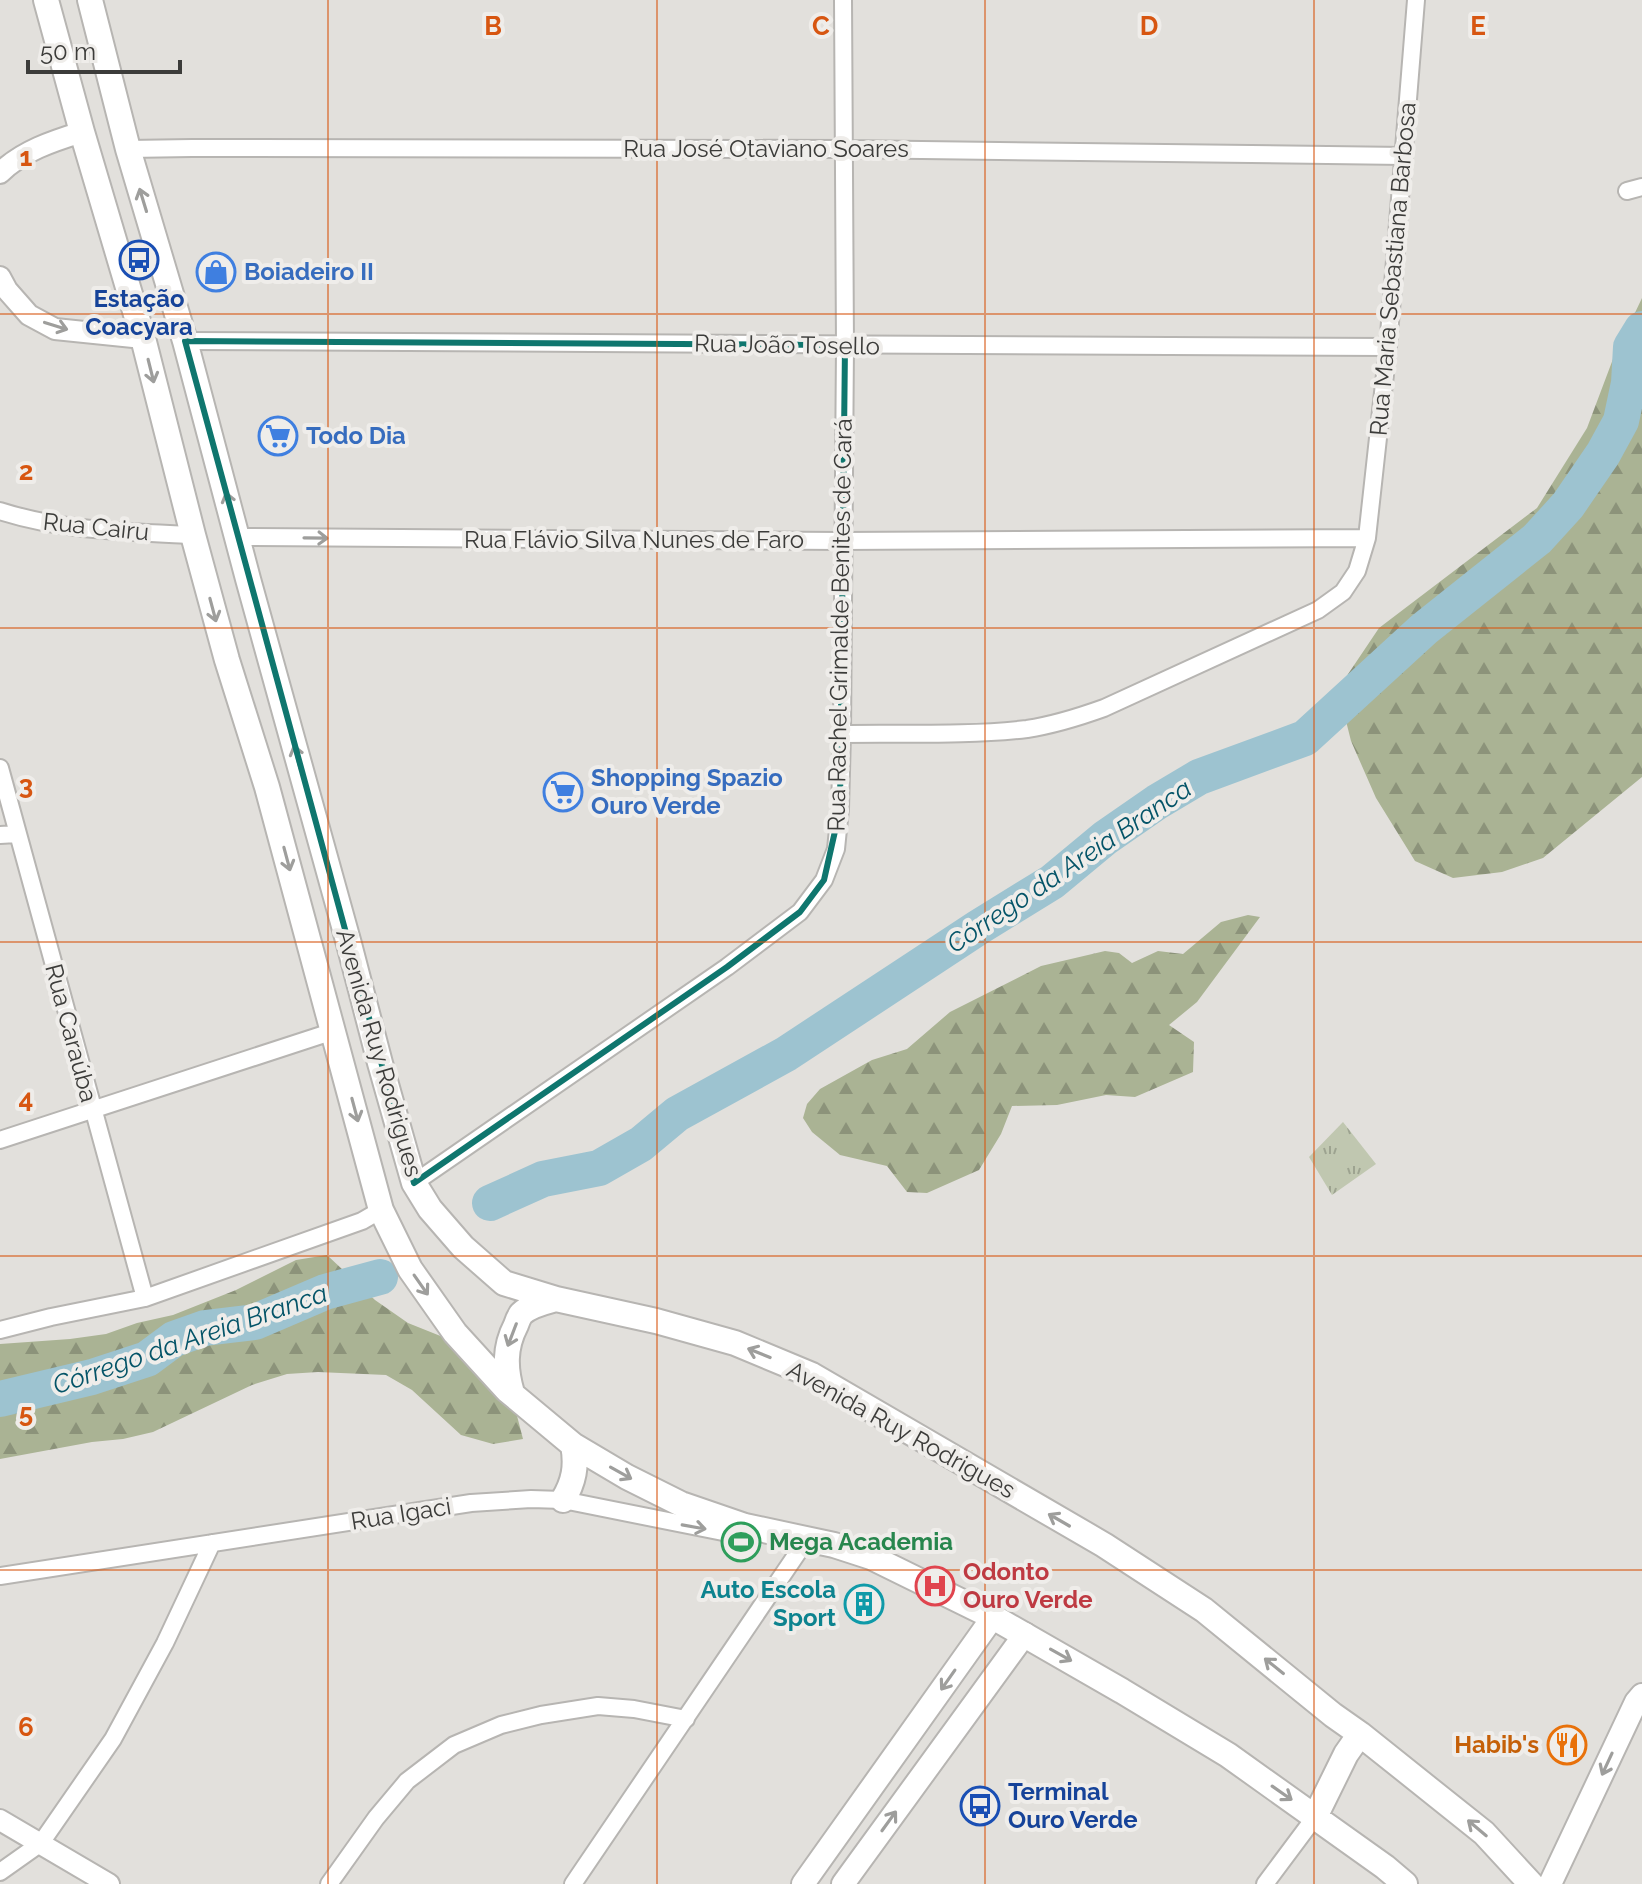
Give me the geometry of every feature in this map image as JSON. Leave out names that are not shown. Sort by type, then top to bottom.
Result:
[{"type":"main road","name":"Avenida Ruy Rodrigues","points":[[46,0],[143,338],[227,660],[267,787],[381,1210],[410,1269],[455,1333],[513,1395],[573,1445],[627,1477],[681,1504],[745,1526],[804,1543],[851,1549],[993,1617],[1228,1755],[1405,1884]]},
{"type":"main road","name":"Avenida Ruy Rodrigues","points":[[90,0],[128,149],[185,341],[414,1183],[430,1209],[463,1247],[504,1283],[556,1299],[656,1321],[735,1343],[812,1375],[1104,1545],[1204,1610],[1484,1833],[1531,1884]]},
{"type":"main road","points":[[193,535],[238,537]]},
{"type":"main road","points":[[381,1210],[392,1194],[414,1183]]},
{"type":"main road","points":[[513,1395],[505,1359],[509,1338],[522,1313],[556,1299]]},
{"type":"main road","points":[[563,1500],[573,1480],[573,1445]]},
{"type":"main road","points":[[803,1884],[993,1617]]},
{"type":"main road","points":[[843,1884],[1025,1634]]},
{"type":"main road","points":[[1550,1884],[1642,1695]]},
{"type":"main road","points":[[1315,1817],[1346,1754],[1360,1734]]},
{"type":"street","name":"Rua Rachel Grimalde Benites de Cará","points":[[414,1183],[727,967],[800,912],[824,880],[836,849],[842,734],[845,345],[843,0]]},
{"type":"street","name":"Rua Maria Sebastiana Barbosa","points":[[842,734],[979,732],[1028,728],[1070,720],[1104,708],[1318,610],[1343,592],[1357,571],[1367,538],[1388,347],[1416,0]]},
{"type":"street","points":[[0,173],[24,154],[82,132]]},
{"type":"street","name":"Rua José Otaviano Soares","points":[[128,149],[845,149],[1404,156]]},
{"type":"street","points":[[0,277],[29,315],[55,329],[143,338]]},
{"type":"street","name":"Rua João Tosello","points":[[185,341],[1388,347]]},
{"type":"street","name":"Rua Cairu","points":[[0,511],[27,520],[120,532],[193,535]]},
{"type":"street","name":"Rua Flávio Silva Nunes de Faro","points":[[238,537],[842,541],[1367,538]]},
{"type":"street","name":"Rua Caraúba","points":[[0,768],[8,834],[92,1110],[145,1298]]},
{"type":"street","points":[[0,1140],[334,1031]]},
{"type":"street","points":[[0,1330],[145,1298],[362,1221],[381,1210]]},
{"type":"street","name":"Rua Igaci","points":[[0,1576],[471,1503],[531,1499],[563,1500],[804,1543]]},
{"type":"street","points":[[0,1872],[41,1843],[120,1727],[165,1643],[212,1543]]},
{"type":"street","points":[[573,1884],[804,1543]]},
{"type":"street","points":[[329,1884],[407,1781],[454,1745],[501,1725],[598,1706],[686,1719]]},
{"type":"street","points":[[1265,1884],[1315,1817]]},
{"type":"street","points":[[0,1820],[109,1884]]},
{"type":"highlighted area","points":[[185,341],[845,345],[840,809],[824,880],[800,912],[727,967],[414,1183]]},
{"type":"green space","points":[[1642,298],[1642,777],[1543,858],[1502,872],[1453,878],[1415,861],[1376,798],[1351,741],[1338,689],[1379,628],[1537,508],[1587,428],[1613,359]]},
{"type":"green space","points":[[1248,915],[1260,917],[1197,1002],[1169,1025],[1194,1042],[1193,1072],[1135,1097],[1106,1095],[1057,1105],[1012,1106],[1001,1134],[979,1170],[927,1193],[907,1192],[887,1166],[840,1155],[812,1132],[803,1118],[807,1104],[820,1089],[872,1060],[907,1049],[950,1012],[1041,966],[1105,951],[1119,953],[1132,963],[1158,951],[1183,954],[1221,922]]},
{"type":"green space","points":[[1343,1122],[1376,1164],[1332,1195],[1309,1157]]},
{"type":"green space","points":[[327,1255],[375,1300],[408,1323],[443,1337],[469,1358],[515,1408],[523,1439],[493,1444],[461,1435],[412,1390],[386,1375],[318,1372],[287,1374],[252,1385],[153,1432],[0,1459],[0,1344],[106,1334],[173,1315],[236,1290],[296,1260]]},
{"type":"waterway","name":"Córrego da Areia Branca","points":[[490,1203],[543,1179],[599,1168],[641,1144],[677,1114],[786,1054],[1052,882],[1105,838],[1157,802],[1199,777],[1305,738],[1424,629],[1537,539],[1568,505],[1621,421],[1629,383],[1631,347],[1642,329]]},
{"type":"waterway","name":"Córrego da Areia Branca","points":[[0,1399],[92,1377],[147,1359],[174,1339],[205,1328],[255,1322],[325,1292],[380,1277]]},
{"type":"place","name":"Estação Coacyara","points":[[139,260]]},
{"type":"place","name":"Boiadeiro II","points":[[216,272]]},
{"type":"place","name":"Todo Dia","points":[[278,436]]},
{"type":"place","name":"Shopping Spazio Ouro Verde","points":[[563,792]]},
{"type":"place","name":"Mega Academia","points":[[741,1542]]},
{"type":"place","name":"Odonto Ouro Verde","points":[[935,1586]]},
{"type":"place","name":"Auto Escola Sport","points":[[864,1604]]},
{"type":"place","name":"Habib's","points":[[1567,1745]]},
{"type":"place","name":"Terminal Ouro Verde","points":[[980,1806]]}]
